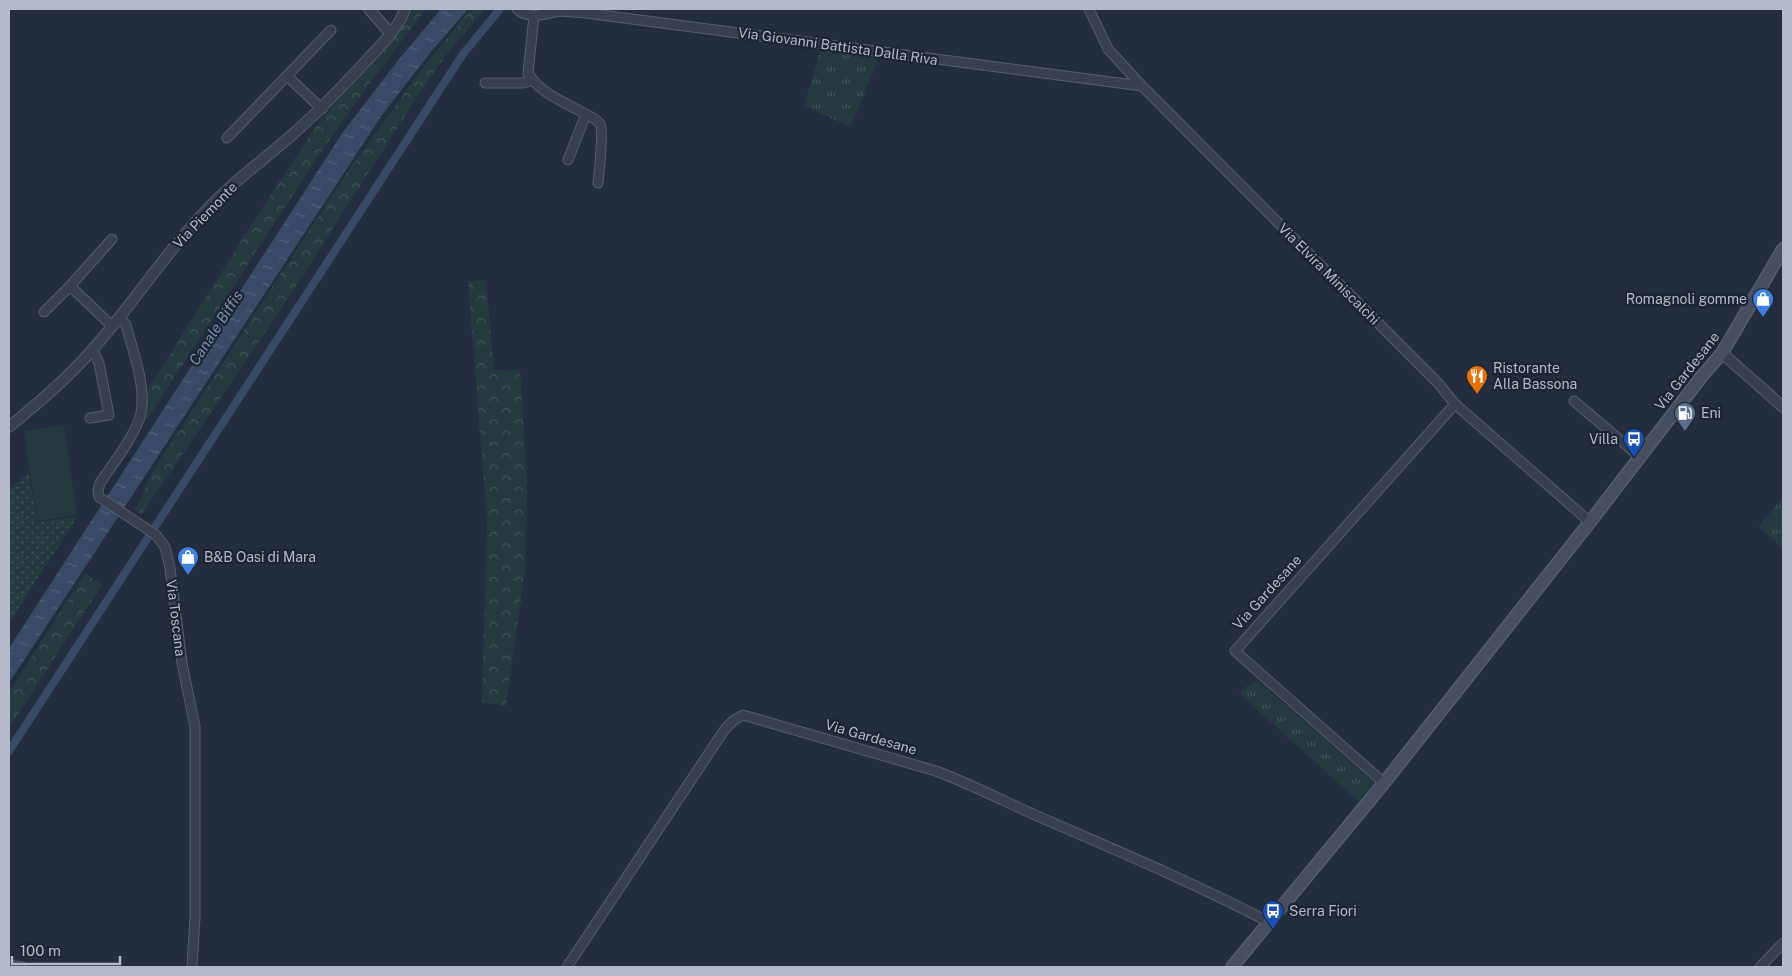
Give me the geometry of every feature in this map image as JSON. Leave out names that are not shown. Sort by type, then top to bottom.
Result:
[{"type":"main road","name":"Via Gardesane","points":[[1232,967],[1384,783],[1590,522],[1702,376],[1722,354],[1783,249]]},
{"type":"street","points":[[369,9],[390,33]]},
{"type":"street","name":"Via Piemonte","points":[[9,427],[51,391],[93,350],[176,244],[202,214],[322,109],[374,53],[406,9]]},
{"type":"street","points":[[517,9],[522,13],[534,16],[528,67],[528,73],[532,80],[551,96],[586,114],[600,125],[602,134],[598,183]]},
{"type":"street","name":"Via Elvira Miniscalchi","points":[[1089,9],[1108,49],[1142,86],[1438,383],[1455,404],[1590,522]]},
{"type":"street","name":"Via Giovanni Battista Dalla Riva","points":[[534,16],[561,11],[586,12],[1142,86]]},
{"type":"street","points":[[227,138],[331,30]]},
{"type":"street","points":[[287,76],[322,109]]},
{"type":"street","points":[[485,83],[523,83],[532,80]]},
{"type":"street","points":[[568,160],[586,114]]},
{"type":"street","points":[[44,312],[112,239]]},
{"type":"street","points":[[70,286],[112,326]]},
{"type":"street","name":"Via Toscana","points":[[120,317],[126,325],[142,388],[141,412],[136,426],[100,483],[98,490],[99,497],[104,501],[156,535],[165,547],[170,568],[182,663],[195,727],[195,917],[192,967]]},
{"type":"street","points":[[90,418],[109,415],[99,363],[93,350]]},
{"type":"street","points":[[1722,354],[1783,407]]},
{"type":"street","points":[[1574,401],[1639,456]]},
{"type":"street","name":"Via Gardesane","points":[[1384,783],[1234,651],[1455,404]]},
{"type":"street","name":"Via Gardesane","points":[[567,967],[725,730],[734,720],[742,715],[936,771],[960,780],[1176,877],[1270,922]]},
{"type":"street","points":[[1760,967],[1783,943]]},
{"type":"street","points":[[9,965],[22,967]]},
{"type":"green space","points":[[408,9],[426,9],[321,152],[148,418],[144,419],[145,394],[246,233],[316,126],[379,53]]},
{"type":"green space","points":[[471,9],[485,9],[446,55],[412,105],[284,305],[142,514],[135,511],[152,472],[345,175],[418,74]]},
{"type":"green space","points":[[821,49],[879,57],[851,127],[804,106]]},
{"type":"green space","points":[[486,280],[494,370],[520,370],[527,478],[526,562],[506,706],[482,702],[487,523],[468,281]]},
{"type":"green space","points":[[64,425],[77,515],[37,521],[24,431]]},
{"type":"green space","points":[[29,473],[37,522],[77,517],[10,622],[9,488]]},
{"type":"green space","points":[[1783,496],[1783,549],[1759,527]]},
{"type":"green space","points":[[85,573],[102,585],[9,728],[9,692]]},
{"type":"green space","points":[[1257,680],[1374,783],[1359,802],[1238,692]]},
{"type":"water","points":[[441,9],[468,9],[430,53],[382,115],[9,683],[9,648],[343,132],[399,59]]},
{"type":"waterway","points":[[9,751],[463,54],[500,9]]},
{"type":"place","name":"Romagnoli gomme","points":[[1763,318]]},
{"type":"place","name":"Ristorante Alla Bassona","points":[[1477,395]]},
{"type":"place","name":"Eni","points":[[1685,432]]},
{"type":"place","name":"Villa","points":[[1634,458]]},
{"type":"place","name":"B&B Oasi di Mara","points":[[188,576]]},
{"type":"place","name":"Serra Fiori","points":[[1273,930]]},
{"type":"water label","name":"Canale Biffis","points":[[216,328]]}]
